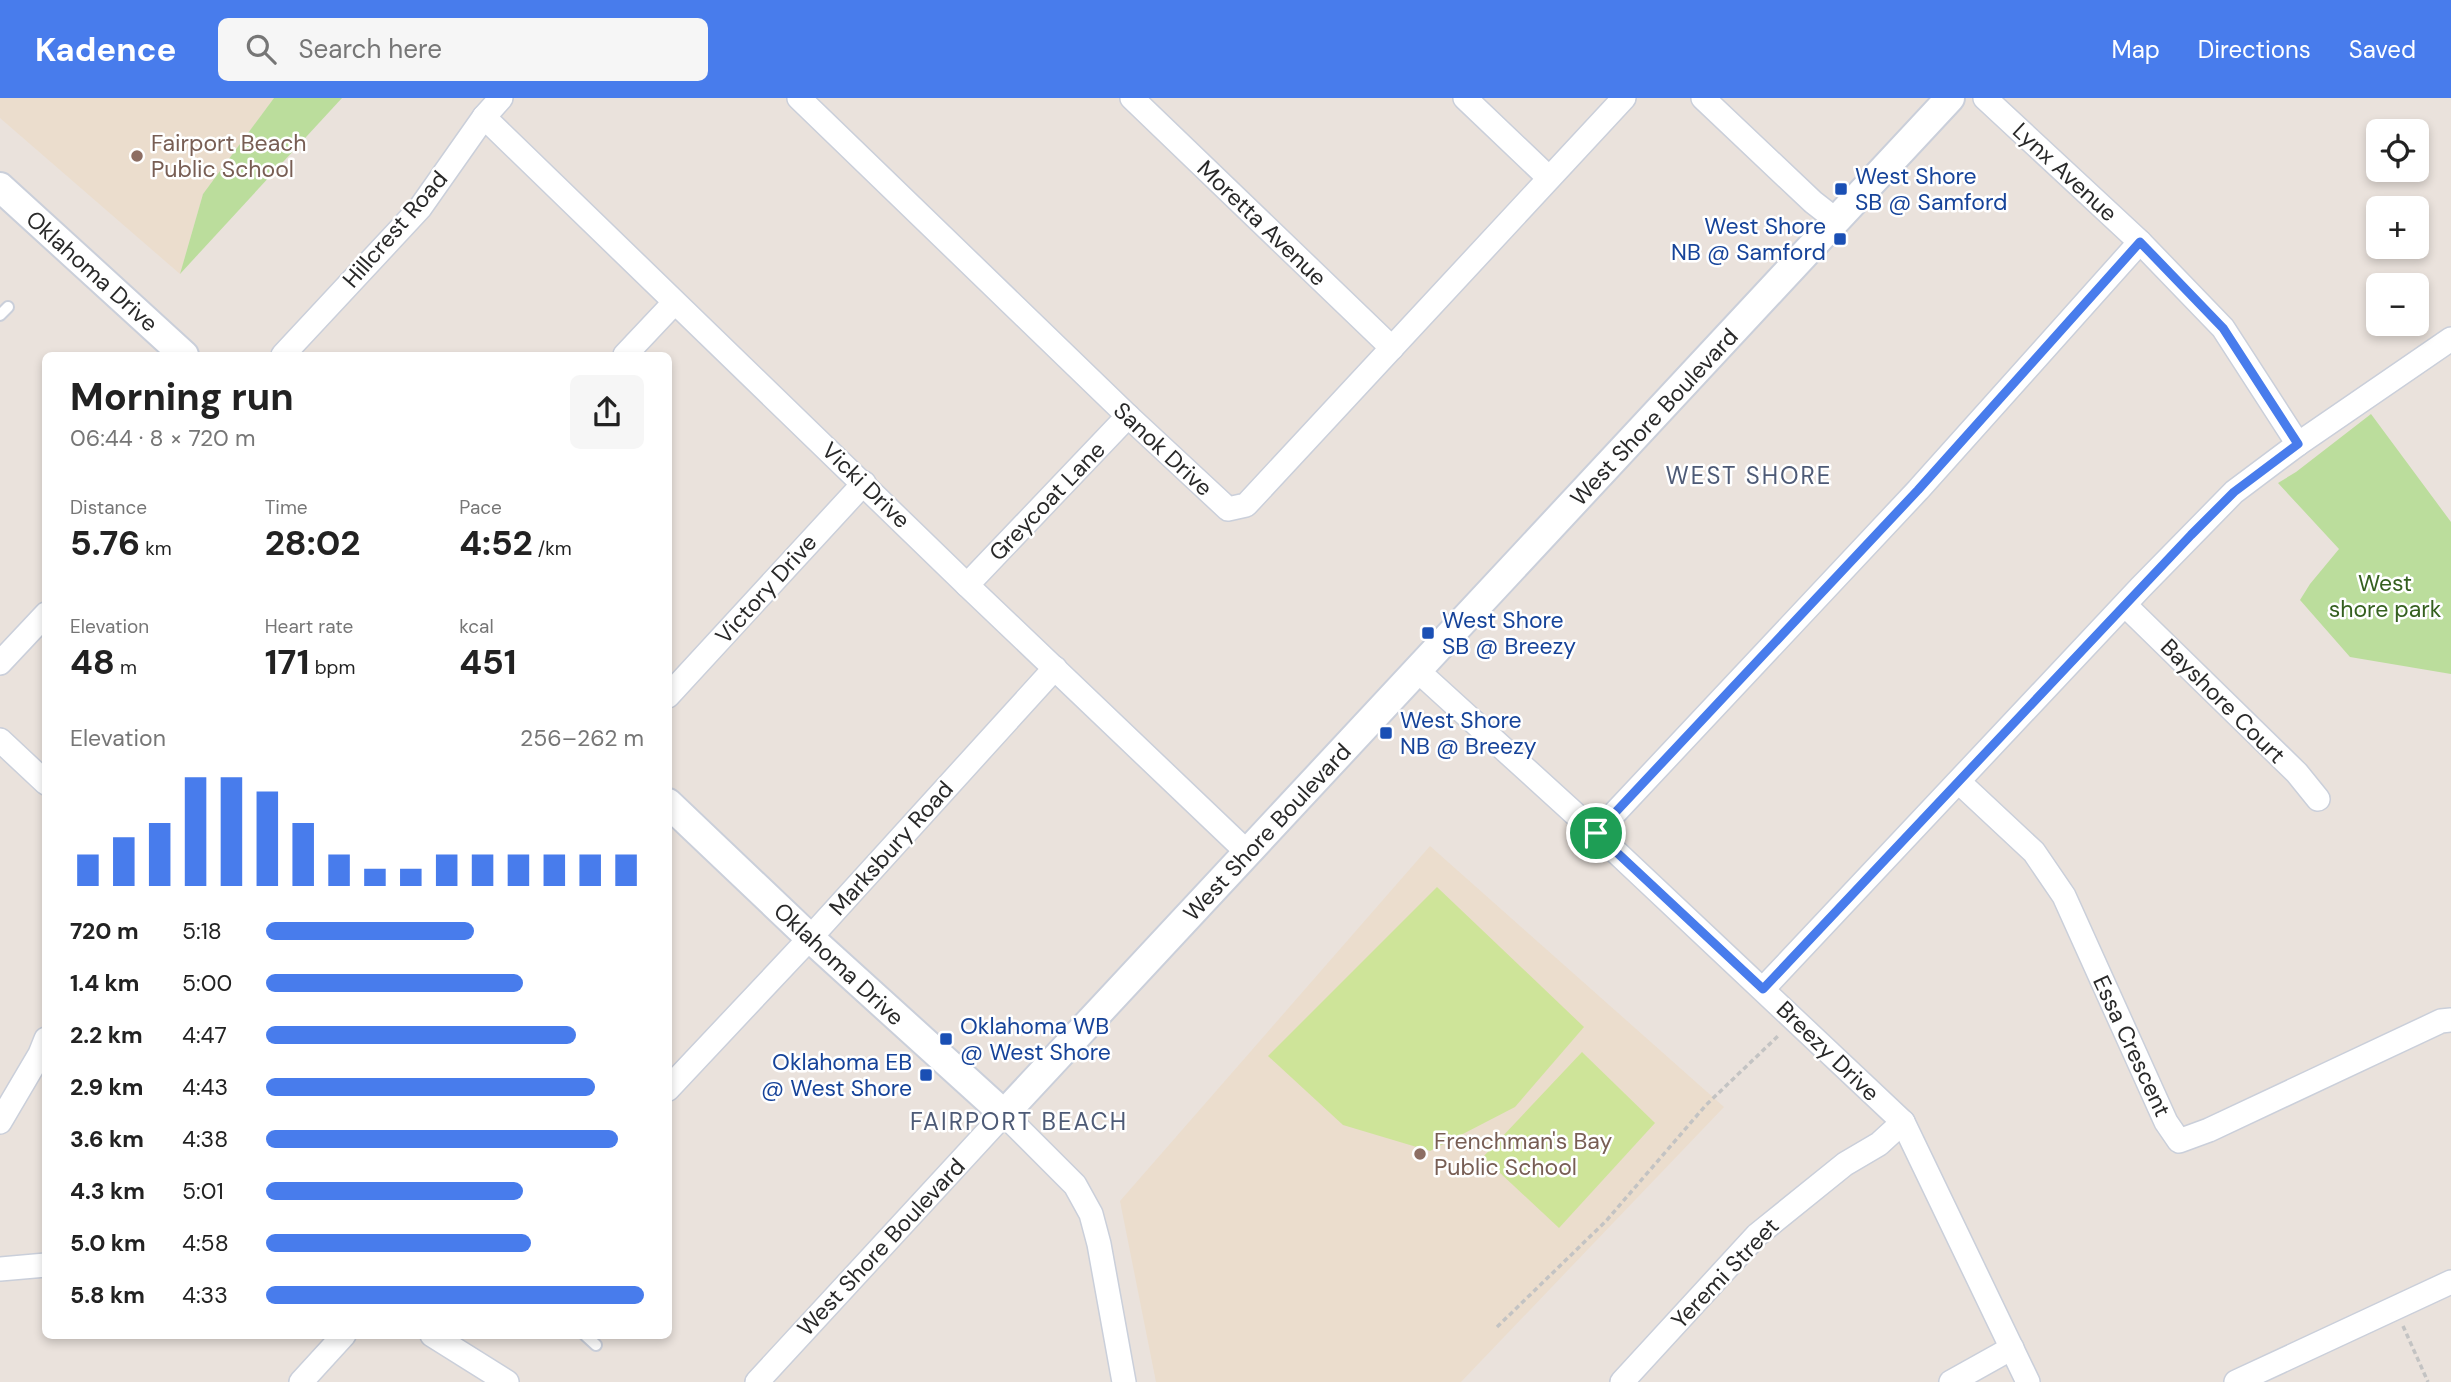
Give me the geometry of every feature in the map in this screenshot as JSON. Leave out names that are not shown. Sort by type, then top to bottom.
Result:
[{"type":"street","name":"Hillcrest Road","points":[[286,352],[420,208],[484,117],[501,98]]},
{"type":"street","name":"Moretta Avenue","points":[[1132,98],[1392,348]]},
{"type":"street","points":[[1465,98],[1549,178]]},
{"type":"street","name":"Sanok Drive","points":[[807,101],[1128,416],[1228,509],[1246,505],[1624,98]]},
{"type":"street","points":[[1703,98],[1813,202],[1836,220]]},
{"type":"street","name":"West Shore Boulevard","points":[[757,1382],[1950,98]]},
{"type":"street","name":"Lynx Avenue","points":[[1985,98],[2140,242],[2223,328],[2298,444]]},
{"type":"street","name":"Vicki Drive","points":[[484,117],[674,303],[1248,853]]},
{"type":"street","name":"Oklahoma Drive","points":[[0,187],[181,352]]},
{"type":"street","points":[[1596,833],[1918,490],[2140,242]]},
{"type":"street","points":[[628,352],[674,303]]},
{"type":"street","points":[[1763,989],[2234,492],[2298,444],[2451,339]]},
{"type":"street","name":"Greycoat Lane","points":[[967,585],[1128,416]]},
{"type":"street","name":"Victory Drive","points":[[672,692],[864,483]]},
{"type":"street","name":"Bayshore Court","points":[[2125,605],[2297,774],[2318,799]]},
{"type":"street","points":[[0,663],[42,618]]},
{"type":"street","name":"Marksbury Road","points":[[672,1085],[810,938],[1055,668]]},
{"type":"street","name":"Breezy Drive","points":[[1418,671],[1596,833],[1903,1122],[2028,1382]]},
{"type":"street","points":[[0,740],[42,779]]},
{"type":"street","name":"Essa Crescent","points":[[1959,782],[2034,852],[2064,896],[2166,1122],[2179,1141],[2209,1130],[2441,1021],[2451,1020]]},
{"type":"street","name":"Oklahoma Drive","points":[[672,807],[810,938],[1004,1114],[1075,1185],[1091,1214],[1099,1244],[1124,1382]]},
{"type":"street","points":[[0,1122],[42,1049]]},
{"type":"street","name":"Yeremi Street","points":[[1622,1382],[1757,1235],[1845,1164],[1879,1144],[1903,1122]]},
{"type":"street","points":[[0,1269],[42,1265]]},
{"type":"street","points":[[2236,1382],[2451,1282]]},
{"type":"street","points":[[301,1382],[340,1339]]},
{"type":"street","points":[[440,1339],[507,1382]]},
{"type":"street","points":[[1951,1382],[2012,1348]]},
{"type":"lane","points":[[589,1339],[596,1346]]},
{"type":"path","points":[[1497,1327],[1606,1222],[1706,1105],[1778,1036]]},
{"type":"path","points":[[2395,1308],[2428,1382]]},
{"type":"shaded area","name":"Fairport Beach Public School","points":[[0,98],[274,98],[203,194],[180,274],[0,118]]},
{"type":"shaded area","name":"Frenchman's Bay Public School","points":[[1430,846],[1724,1107],[1461,1382],[1156,1382],[1120,1201]]},
{"type":"green space","points":[[274,98],[342,98],[180,274],[203,194]]},
{"type":"green space","name":"West shore park","points":[[2371,414],[2451,522],[2451,674],[2350,657],[2300,600],[2339,549],[2278,483]]},
{"type":"green space","points":[[1437,887],[1584,1027],[1515,1107],[1430,1151],[1343,1125],[1268,1056]]},
{"type":"green space","points":[[1582,1052],[1655,1123],[1559,1228],[1483,1157]]},
{"type":"place","name":"Fairport Beach Public School","points":[[137,156]]},
{"type":"place","name":"West Shore SB @ Samford","points":[[1841,189]]},
{"type":"place","name":"West Shore NB @ Samford","points":[[1840,239]]},
{"type":"place","name":"West Shore SB @ Breezy","points":[[1428,633]]},
{"type":"place","name":"West Shore NB @ Breezy","points":[[1386,733]]},
{"type":"place","name":"Oklahoma WB @ West Shore","points":[[946,1039]]},
{"type":"place","name":"Oklahoma EB @ West Shore","points":[[926,1075]]},
{"type":"place","name":"Frenchman's Bay Public School","points":[[1420,1154]]},
{"type":"district","name":"WEST SHORE","points":[[1749,476]]},
{"type":"district","name":"FAIRPORT BEACH","points":[[1019,1122]]},
{"type":"route","points":[[2140,242],[2223,328],[2298,444],[2234,492],[2191,535],[1763,989],[1596,833],[1918,490],[2140,242]]}]
